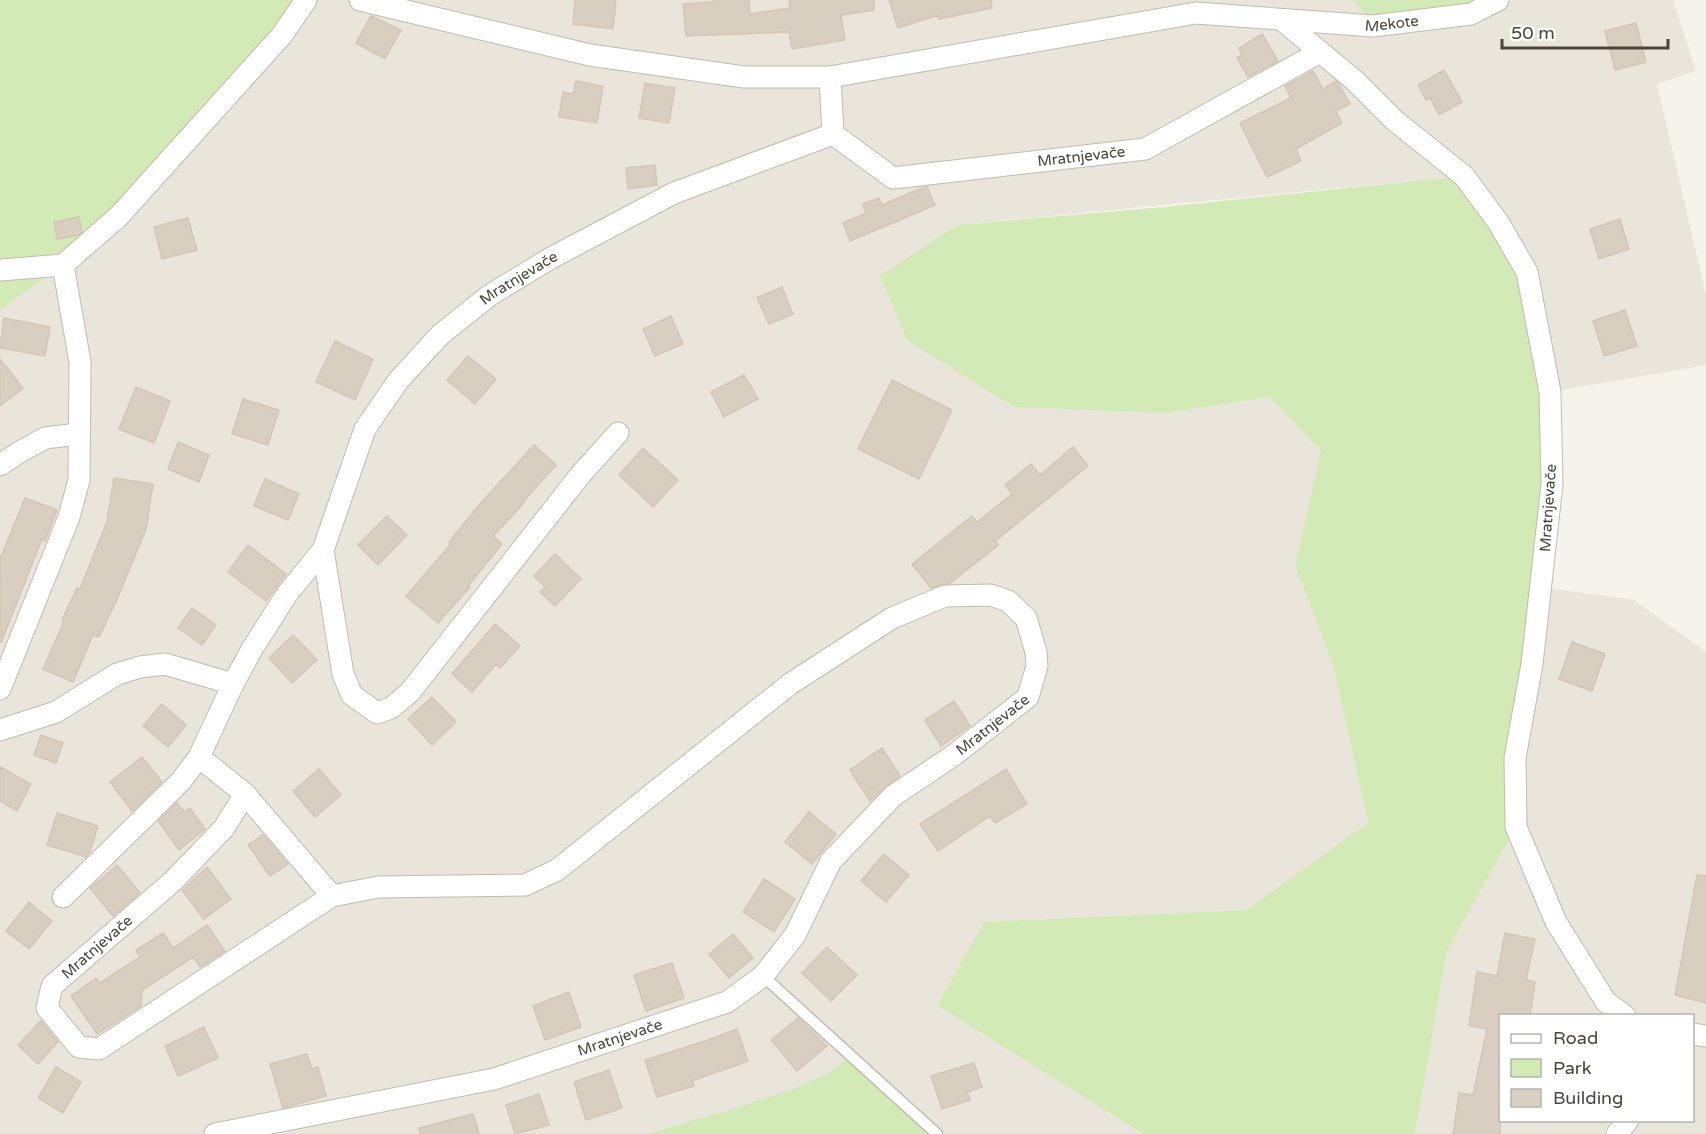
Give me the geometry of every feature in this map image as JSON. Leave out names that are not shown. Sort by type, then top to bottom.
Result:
[{"type":"street","points":[[0,270],[63,265],[120,216],[282,35],[306,0]]},
{"type":"street","points":[[360,0],[590,55],[744,77],[830,77],[1196,13],[1282,20]]},
{"type":"street","name":"Mekote","points":[[1282,20],[1373,26],[1471,14],[1498,0]]},
{"type":"street","name":"Mratnjevače","points":[[1282,20],[1355,81],[1394,120],[1464,176],[1498,222],[1527,272],[1550,392],[1552,484],[1532,664],[1515,758],[1516,828],[1556,922],[1606,1002],[1622,1014]]},
{"type":"street","name":"Mratnjevače","points":[[63,897],[181,781],[199,757],[232,684],[287,594],[323,550],[364,429],[398,381],[433,343],[490,295],[552,258],[674,193],[833,134],[893,178],[1145,149],[1320,52]]},
{"type":"street","points":[[830,77],[833,134]]},
{"type":"street","points":[[0,690],[69,517],[79,480],[80,362],[63,265]]},
{"type":"street","name":"Mratnjevače","points":[[323,550],[343,674],[352,695],[377,713],[391,708],[410,692],[581,474],[618,433]]},
{"type":"street","points":[[0,465],[45,438],[78,434]]},
{"type":"street","name":"Mratnjevače","points":[[215,1134],[494,1079],[727,1002],[763,976],[795,935],[831,861],[893,796],[954,755],[1028,697],[1036,666],[1036,652],[1026,618],[1008,601],[991,595],[945,596],[892,618],[790,684],[557,870],[525,885],[378,887],[332,896],[99,1049],[79,1047],[47,1008],[52,986],[173,881],[224,828],[245,794]]},
{"type":"street","points":[[0,730],[56,712],[117,674],[140,667],[165,664],[232,684]]},
{"type":"street","points":[[199,757],[245,794],[332,896]]},
{"type":"street","points":[[1617,1134],[1626,1122]]},
{"type":"lane","points":[[763,976],[937,1134]]},
{"type":"shaded area","points":[[305,0],[1354,0],[1373,26],[1498,0],[1673,0],[1696,71],[1657,84],[1706,295],[1706,365],[1550,392],[1464,176],[957,225],[1165,413],[1270,397],[1322,451],[1295,566],[1333,665],[1368,824],[1246,910],[985,922],[937,1004],[1143,1134],[0,1134],[0,310],[63,265]]},
{"type":"shaded area","points":[[1541,587],[1634,600],[1706,652],[1706,1134],[1415,1134],[1447,951],[1516,827]]},
{"type":"green space","points":[[0,0],[305,0],[63,265],[0,310]]},
{"type":"green space","points":[[1354,0],[1498,0],[1373,26]]},
{"type":"green space","points":[[1464,176],[1527,272],[1550,392],[1516,827],[1447,951],[1415,1134],[1143,1134],[937,1005],[984,922],[1246,910],[1368,823],[1333,665],[1295,566],[1321,451],[1270,397],[1165,413],[1014,407],[907,340],[880,276],[957,225],[1164,207]]},
{"type":"green space","points":[[851,1056],[937,1134],[647,1134],[795,1088],[827,1074]]},
{"type":"building","points":[[575,0],[616,0],[613,29],[573,24]]},
{"type":"building","points":[[712,0],[749,0],[750,14],[790,8],[789,0],[874,0],[874,10],[841,15],[845,40],[792,49],[789,32],[686,36],[683,4],[712,2]]},
{"type":"building","points":[[889,0],[991,0],[992,8],[939,19],[938,15],[898,28]]},
{"type":"building","points":[[371,16],[401,30],[385,59],[356,43]]},
{"type":"building","points":[[1636,23],[1646,62],[1615,70],[1605,31]]},
{"type":"building","points":[[1262,34],[1278,61],[1248,77],[1237,58],[1242,55],[1239,48]]},
{"type":"building","points":[[1444,70],[1462,102],[1439,115],[1430,98],[1426,100],[1418,85]]},
{"type":"building","points":[[1313,71],[1323,89],[1336,81],[1350,104],[1336,111],[1342,123],[1296,149],[1301,161],[1267,177],[1240,123],[1291,98],[1285,86]]},
{"type":"building","points":[[576,81],[603,86],[597,123],[559,117],[563,92],[573,94]]},
{"type":"building","points":[[645,83],[675,88],[669,123],[639,118]]},
{"type":"building","points":[[655,165],[657,185],[628,189],[626,168]]},
{"type":"building","points":[[927,187],[935,205],[850,241],[843,223],[866,213],[863,204],[879,198],[882,205]]},
{"type":"building","points":[[79,217],[82,232],[78,235],[57,239],[54,222]]},
{"type":"building","points":[[188,218],[197,250],[162,259],[154,227]]},
{"type":"building","points":[[1620,219],[1629,249],[1599,259],[1590,229]]},
{"type":"building","points":[[782,287],[793,314],[769,324],[757,298]]},
{"type":"building","points":[[1625,310],[1637,346],[1604,356],[1593,321]]},
{"type":"building","points":[[671,316],[683,344],[655,356],[643,329]]},
{"type":"building","points":[[4,318],[50,327],[45,356],[0,348]]},
{"type":"building","points":[[335,341],[373,359],[355,400],[316,382]]},
{"type":"building","points":[[468,356],[496,379],[475,404],[447,380]]},
{"type":"building","points":[[0,359],[23,388],[0,406]]},
{"type":"building","points":[[744,375],[758,399],[724,417],[711,392]]},
{"type":"building","points":[[892,380],[952,410],[919,479],[858,449]]},
{"type":"building","points":[[136,387],[170,401],[154,443],[119,429]]},
{"type":"building","points":[[243,399],[279,410],[268,445],[232,434]]},
{"type":"building","points":[[178,442],[209,455],[199,482],[168,469]]},
{"type":"building","points":[[534,445],[556,465],[493,536],[502,544],[468,586],[470,587],[438,623],[406,596],[451,544],[449,542],[479,505]]},
{"type":"building","points":[[1073,447],[1088,466],[995,541],[998,545],[950,583],[931,588],[912,564],[972,516],[977,522],[1012,494],[1005,485],[1031,464],[1040,475]]},
{"type":"building","points":[[643,448],[678,480],[653,507],[619,475]]},
{"type":"building","points":[[114,478],[153,484],[146,529],[99,637],[93,635],[73,682],[43,669],[64,621],[62,620],[77,588],[80,589],[107,522]]},
{"type":"building","points":[[265,479],[299,494],[288,520],[254,506]]},
{"type":"building","points":[[25,498],[57,510],[45,541],[42,539],[1,643],[0,559]]},
{"type":"building","points":[[387,516],[407,535],[378,565],[358,545]]},
{"type":"building","points":[[248,545],[286,574],[266,601],[228,572]]},
{"type":"building","points":[[555,554],[581,579],[555,606],[540,592],[545,587],[534,576]]},
{"type":"building","points":[[192,608],[216,625],[202,645],[178,628]]},
{"type":"building","points":[[495,624],[520,646],[500,668],[496,664],[472,692],[452,674]]},
{"type":"building","points":[[293,635],[317,660],[292,683],[269,658]]},
{"type":"building","points":[[1572,642],[1605,654],[1592,691],[1559,679]]},
{"type":"building","points":[[432,697],[456,722],[432,745],[408,719]]},
{"type":"building","points":[[954,701],[970,726],[941,746],[925,720]]},
{"type":"building","points":[[162,704],[186,725],[168,747],[143,726]]},
{"type":"building","points":[[41,735],[63,743],[56,763],[34,755]]},
{"type":"building","points":[[882,748],[900,776],[870,801],[850,770]]},
{"type":"building","points":[[142,757],[162,782],[132,811],[110,782]]},
{"type":"building","points":[[0,767],[31,784],[17,811],[0,801]]},
{"type":"building","points":[[319,769],[341,795],[315,817],[293,791]]},
{"type":"building","points":[[1006,769],[1027,804],[995,823],[990,816],[938,851],[920,824]]},
{"type":"building","points":[[177,803],[184,812],[190,808],[205,829],[179,850],[158,821]]},
{"type":"building","points":[[809,812],[836,834],[812,864],[785,842]]},
{"type":"building","points":[[57,813],[98,826],[90,852],[86,857],[47,845]]},
{"type":"building","points":[[263,835],[288,864],[270,876],[248,845]]},
{"type":"building","points":[[884,854],[909,875],[886,902],[861,881]]},
{"type":"building","points":[[117,865],[140,893],[113,916],[90,888]]},
{"type":"building","points":[[207,867],[231,899],[204,919],[182,890]]},
{"type":"building","points":[[1697,875],[1706,876],[1706,1003],[1675,995]]},
{"type":"building","points":[[764,879],[795,899],[774,932],[743,912]]},
{"type":"building","points":[[29,902],[52,921],[29,949],[6,931]]},
{"type":"building","points":[[207,925],[225,951],[200,967],[193,957],[142,990],[141,1006],[97,1034],[71,996],[96,978],[100,983],[140,957],[136,950],[163,933],[173,948]]},
{"type":"building","points":[[1505,933],[1535,939],[1526,980],[1535,982],[1530,1014],[1499,1014],[1500,1134],[1453,1134],[1459,1093],[1473,1095],[1487,1029],[1469,1026],[1477,972],[1497,976]]},
{"type":"building","points":[[733,934],[753,958],[729,978],[709,954]]},
{"type":"building","points":[[827,947],[857,975],[831,1001],[802,973]]},
{"type":"building","points":[[672,963],[684,998],[646,1011],[634,975]]},
{"type":"building","points":[[569,992],[581,1027],[545,1040],[533,1006]]},
{"type":"building","points":[[798,1018],[827,1046],[797,1071],[771,1040]]},
{"type":"building","points":[[41,1021],[58,1042],[38,1064],[18,1045]]},
{"type":"building","points":[[204,1027],[218,1058],[178,1076],[165,1046]]},
{"type":"building","points":[[737,1029],[748,1061],[692,1081],[694,1086],[657,1097],[645,1060]]},
{"type":"building","points":[[307,1054],[312,1069],[318,1067],[326,1096],[283,1108],[270,1064]]},
{"type":"building","points":[[974,1063],[982,1087],[967,1092],[970,1100],[942,1109],[931,1076]]},
{"type":"building","points":[[56,1067],[81,1082],[63,1113],[38,1098]]},
{"type":"building","points":[[609,1070],[622,1108],[586,1120],[574,1082]]},
{"type":"building","points":[[539,1094],[549,1125],[515,1134],[506,1105]]},
{"type":"building","points":[[473,1114],[479,1134],[420,1134],[419,1128]]}]
